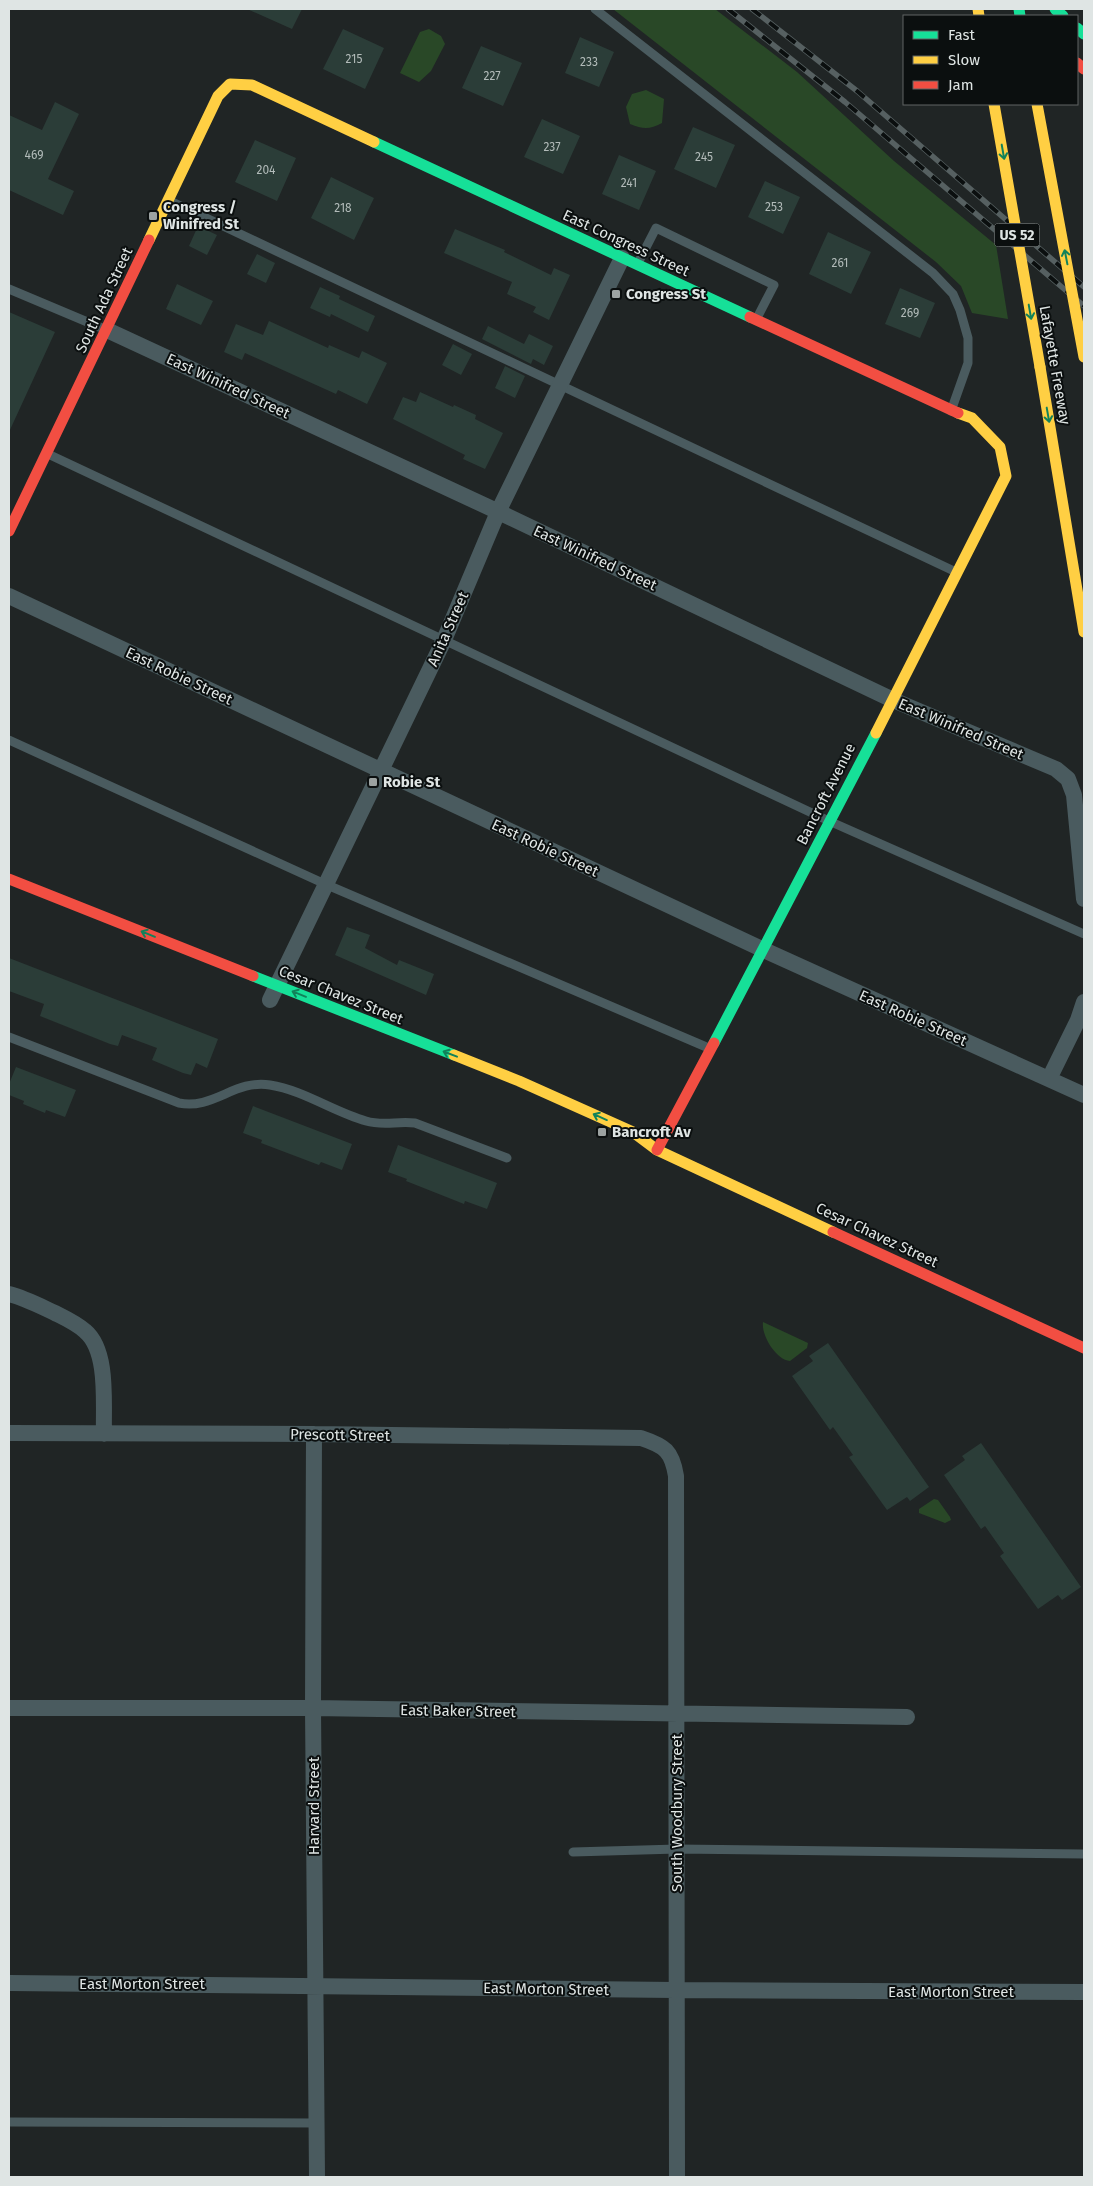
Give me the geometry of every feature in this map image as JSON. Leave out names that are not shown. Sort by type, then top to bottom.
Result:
[{"type":"main road","name":"East Congress Street","points":[[230,84],[252,85],[951,411],[972,418],[1000,447]]},
{"type":"main road","name":"South Ada Street","points":[[9,531],[218,96],[230,84]]},
{"type":"main road","name":"Lafayette Freeway","points":[[994,105],[1084,632]]},
{"type":"main road","name":"Lafayette Freeway","points":[[1037,105],[1084,357]]},
{"type":"main road","name":"Bancroft Avenue","points":[[657,1150],[764,950],[1006,476],[1000,447]]},
{"type":"main road","name":"Cesar Chavez Street","points":[[9,879],[273,996],[519,1081],[634,1132],[657,1150],[1084,1348]]},
{"type":"main road","name":"Cesar Chavez Street","points":[[631,1146],[657,1150]]},
{"type":"street","name":"Anita Street","points":[[273,996],[325,884],[382,771],[444,640],[498,512],[561,384],[629,262]]},
{"type":"street","name":"East Winifred Street","points":[[107,330],[498,512],[892,700],[1056,769],[1068,779],[1074,794],[1084,899]]},
{"type":"street","name":"East Robie Street","points":[[9,596],[764,950],[1084,1096]]},
{"type":"street","points":[[1049,1079],[1078,1020],[1084,1002]]},
{"type":"street","points":[[9,1294],[26,1299],[74,1323],[86,1331],[96,1345],[101,1360],[104,1434]]},
{"type":"street","name":"Prescott Street","points":[[9,1433],[641,1438],[656,1443],[668,1451]]},
{"type":"street","name":"Harvard Street","points":[[314,1434],[313,1708],[317,2177]]},
{"type":"street","name":"South Woodbury Street","points":[[668,1451],[674,1462],[676,1476],[678,1715],[675,1990],[677,2177]]},
{"type":"street","name":"East Baker Street","points":[[9,1708],[313,1708],[907,1717]]},
{"type":"street","name":"East Morton Street","points":[[9,1983],[1084,1992]]},
{"type":"lane","points":[[595,9],[933,274],[953,294],[968,338],[968,363],[951,411]]},
{"type":"lane","points":[[168,200],[958,572]]},
{"type":"lane","points":[[629,262],[656,228],[774,285],[757,319]]},
{"type":"lane","name":"East Winifred Street","points":[[9,289],[107,330]]},
{"type":"lane","points":[[47,453],[829,821],[1084,934]]},
{"type":"lane","points":[[9,740],[325,884],[711,1049]]},
{"type":"lane","points":[[9,1037],[178,1103],[190,1105],[205,1103],[244,1086],[254,1084],[270,1085],[287,1089],[366,1122],[381,1124],[400,1121],[415,1123],[507,1158]]},
{"type":"lane","points":[[573,1852],[677,1850],[1084,1854]]},
{"type":"lane","points":[[9,2122],[317,2123]]},
{"type":"green space","points":[[613,9],[715,9],[797,72],[894,161],[996,245],[1008,319],[972,313],[961,286],[936,262]]},
{"type":"green space","points":[[429,29],[441,36],[445,44],[431,71],[419,82],[400,73],[420,32]]},
{"type":"green space","points":[[646,90],[664,99],[662,123],[646,128],[630,124],[626,107],[632,94]]},
{"type":"green space","points":[[763,1322],[808,1343],[807,1348],[790,1361],[785,1360],[770,1346],[764,1333]]},
{"type":"green space","points":[[934,1499],[938,1500],[951,1520],[945,1523],[919,1513],[919,1509]]},
{"type":"building","points":[[247,9],[302,9],[292,29]]},
{"type":"building","points":[[343,29],[384,48],[365,89],[323,69]]},
{"type":"building","points":[[580,37],[614,52],[599,87],[565,73]]},
{"type":"building","points":[[481,46],[522,63],[503,106],[462,88]]},
{"type":"building","points":[[55,102],[79,114],[48,179],[74,191],[63,215],[9,190],[9,115],[42,130]]},
{"type":"building","points":[[542,119],[580,136],[563,174],[524,157]]},
{"type":"building","points":[[693,127],[735,145],[716,188],[674,169]]},
{"type":"building","points":[[255,140],[296,158],[277,201],[235,182]]},
{"type":"building","points":[[619,155],[656,171],[639,210],[602,194]]},
{"type":"building","points":[[331,177],[374,198],[354,240],[311,218]]},
{"type":"building","points":[[765,181],[800,197],[783,234],[748,217]]},
{"type":"building","points":[[198,226],[217,235],[207,255],[189,246]]},
{"type":"building","points":[[455,229],[505,250],[504,252],[551,275],[554,268],[570,275],[549,320],[533,312],[536,307],[507,294],[512,282],[444,253]]},
{"type":"building","points":[[828,232],[871,252],[851,294],[809,274]]},
{"type":"building","points":[[257,254],[275,263],[266,283],[247,274]]},
{"type":"building","points":[[177,284],[213,301],[201,325],[166,309]]},
{"type":"building","points":[[320,287],[340,296],[339,299],[375,316],[368,332],[331,314],[330,317],[310,308]]},
{"type":"building","points":[[900,288],[935,303],[920,338],[885,324]]},
{"type":"building","points":[[9,312],[55,332],[9,432]]},
{"type":"building","points":[[269,321],[328,348],[329,345],[359,358],[362,351],[387,363],[367,404],[338,390],[336,394],[245,353],[242,360],[224,352],[236,324],[263,335]]},
{"type":"building","points":[[488,326],[524,344],[529,334],[553,346],[544,365],[533,359],[531,364],[482,339]]},
{"type":"building","points":[[453,344],[472,354],[461,375],[442,365]]},
{"type":"building","points":[[505,366],[525,376],[515,398],[495,388]]},
{"type":"building","points":[[420,392],[476,415],[475,419],[503,433],[485,469],[463,459],[465,455],[393,419],[403,397],[416,402]]},
{"type":"building","points":[[347,927],[370,935],[365,948],[397,965],[399,960],[434,974],[426,995],[335,955]]},
{"type":"building","points":[[9,958],[218,1039],[207,1068],[196,1063],[191,1075],[183,1073],[152,1060],[157,1048],[122,1035],[118,1046],[110,1044],[40,1016],[44,1004],[9,991]]},
{"type":"building","points":[[16,1067],[76,1090],[65,1117],[46,1110],[45,1113],[23,1104],[24,1101],[9,1095],[9,1084]]},
{"type":"building","points":[[253,1106],[352,1144],[342,1170],[321,1162],[319,1165],[261,1143],[262,1140],[243,1133]]},
{"type":"building","points":[[398,1145],[497,1183],[487,1209],[465,1201],[464,1204],[388,1172]]},
{"type":"building","points":[[828,1343],[929,1487],[910,1501],[907,1497],[887,1510],[849,1457],[853,1455],[833,1427],[830,1430],[792,1376],[813,1361],[809,1356]]},
{"type":"building","points":[[981,1443],[1081,1587],[1062,1600],[1058,1595],[1038,1609],[1000,1556],[1004,1553],[985,1526],[981,1529],[944,1475],[965,1460],[962,1456]]},
{"type":"railway","points":[[728,9],[845,102],[1084,306]]},
{"type":"railway","points":[[752,9],[857,91],[1084,287]]},
{"type":"traffic: fast","points":[[1019,9],[1020,15]]},
{"type":"traffic: fast","points":[[1055,9],[1062,15]]},
{"type":"traffic: fast","points":[[1078,29],[1084,34]]},
{"type":"traffic: fast","points":[[374,142],[750,317]]},
{"type":"traffic: fast","points":[[714,1043],[876,733]]},
{"type":"traffic: fast","points":[[253,976],[454,1055]]},
{"type":"traffic: slow","points":[[978,9],[979,15]]},
{"type":"traffic: slow","points":[[149,240],[218,96],[230,84],[252,85],[374,142]]},
{"type":"traffic: slow","points":[[994,105],[1040,367]]},
{"type":"traffic: slow","points":[[1037,105],[1084,357]]},
{"type":"traffic: slow","points":[[1040,367],[1084,632]]},
{"type":"traffic: slow","points":[[876,733],[1006,476],[1000,447],[972,418],[958,413]]},
{"type":"traffic: slow","points":[[454,1055],[519,1081],[633,1132],[657,1150],[833,1232]]},
{"type":"traffic: jam","points":[[1078,64],[1084,69]]},
{"type":"traffic: jam","points":[[9,531],[149,240]]},
{"type":"traffic: jam","points":[[750,317],[958,413]]},
{"type":"traffic: jam","points":[[9,879],[253,976]]},
{"type":"traffic: jam","points":[[657,1150],[714,1043]]},
{"type":"traffic: jam","points":[[833,1232],[1084,1348]]},
{"type":"place","name":"Congress / Winifred St","points":[[153,216]]},
{"type":"place","name":"Congress St","points":[[616,294]]},
{"type":"place","name":"Robie St","points":[[373,782]]},
{"type":"place","name":"Bancroft Av","points":[[602,1132]]}]
